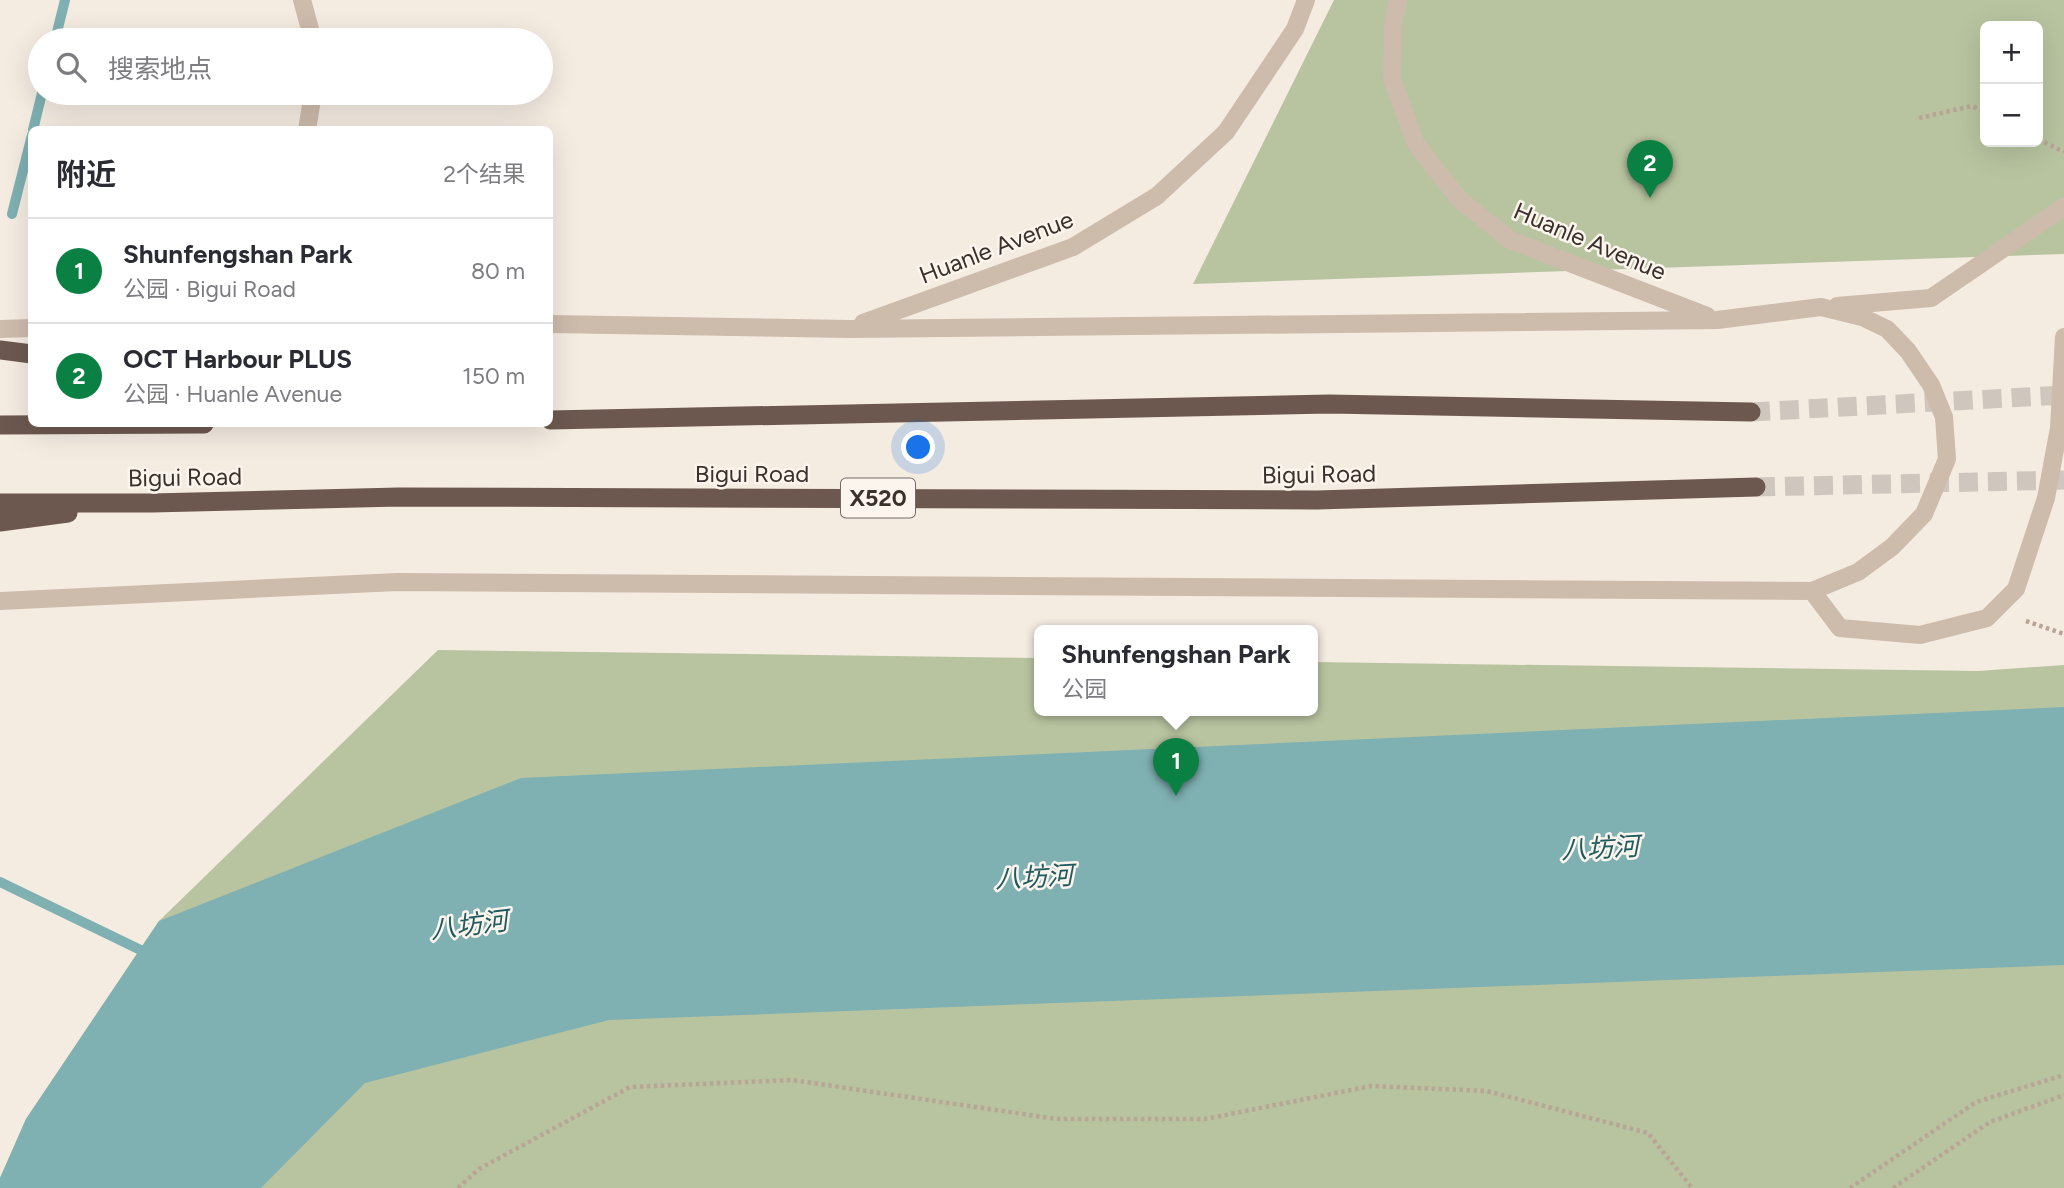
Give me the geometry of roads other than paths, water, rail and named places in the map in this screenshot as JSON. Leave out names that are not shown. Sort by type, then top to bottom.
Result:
[{"type":"highway","points":[[0,350],[28,354]]},
{"type":"highway","points":[[553,418],[579,420],[1329,404],[1751,412]]},
{"type":"highway","points":[[0,425],[28,425]]},
{"type":"highway","name":"Bigui Road","points":[[0,503],[152,503],[399,497],[1317,499],[1756,487]]},
{"type":"highway","points":[[0,522],[152,503]]},
{"type":"street","points":[[302,0],[310,28]]},
{"type":"street","name":"Huanle Avenue","points":[[849,329],[1073,247],[1157,196],[1226,132],[1295,29],[1306,0]]},
{"type":"street","name":"Huanle Avenue","points":[[1398,0],[1393,23],[1392,79],[1416,144],[1459,199],[1510,240],[1717,320]]},
{"type":"street","points":[[308,126],[311,105]]},
{"type":"street","points":[[553,324],[849,329],[1717,320],[1821,307],[1930,298],[2064,207]]},
{"type":"street","points":[[0,601],[397,582],[1812,591],[1858,572],[1892,547],[1924,514],[1947,459],[1944,417],[1931,385],[1909,351],[1887,329],[1862,317],[1821,307]]},
{"type":"street","points":[[0,329],[28,328]]},
{"type":"street","points":[[1812,591],[1840,628],[1920,635],[1987,618],[2016,589],[2048,486],[2059,428],[2064,337]]},
{"type":"water","name":"八坊河","points":[[2064,707],[2064,965],[609,1020],[365,1083],[261,1188],[0,1188],[0,1178],[26,1119],[159,921],[521,778]]},
{"type":"waterway","points":[[58,28],[65,0]]},
{"type":"waterway","points":[[34,126],[39,105]]},
{"type":"waterway","points":[[12,214],[28,151]]},
{"type":"waterway","points":[[0,882],[153,956]]},
{"type":"tunnel","points":[[1751,412],[2064,395]]},
{"type":"tunnel","points":[[1756,487],[2064,480]]},
{"type":"place","name":"OCT Harbour PLUS","points":[[1650,198]]},
{"type":"place","name":"Shunfengshan Park","points":[[1176,796]]}]
